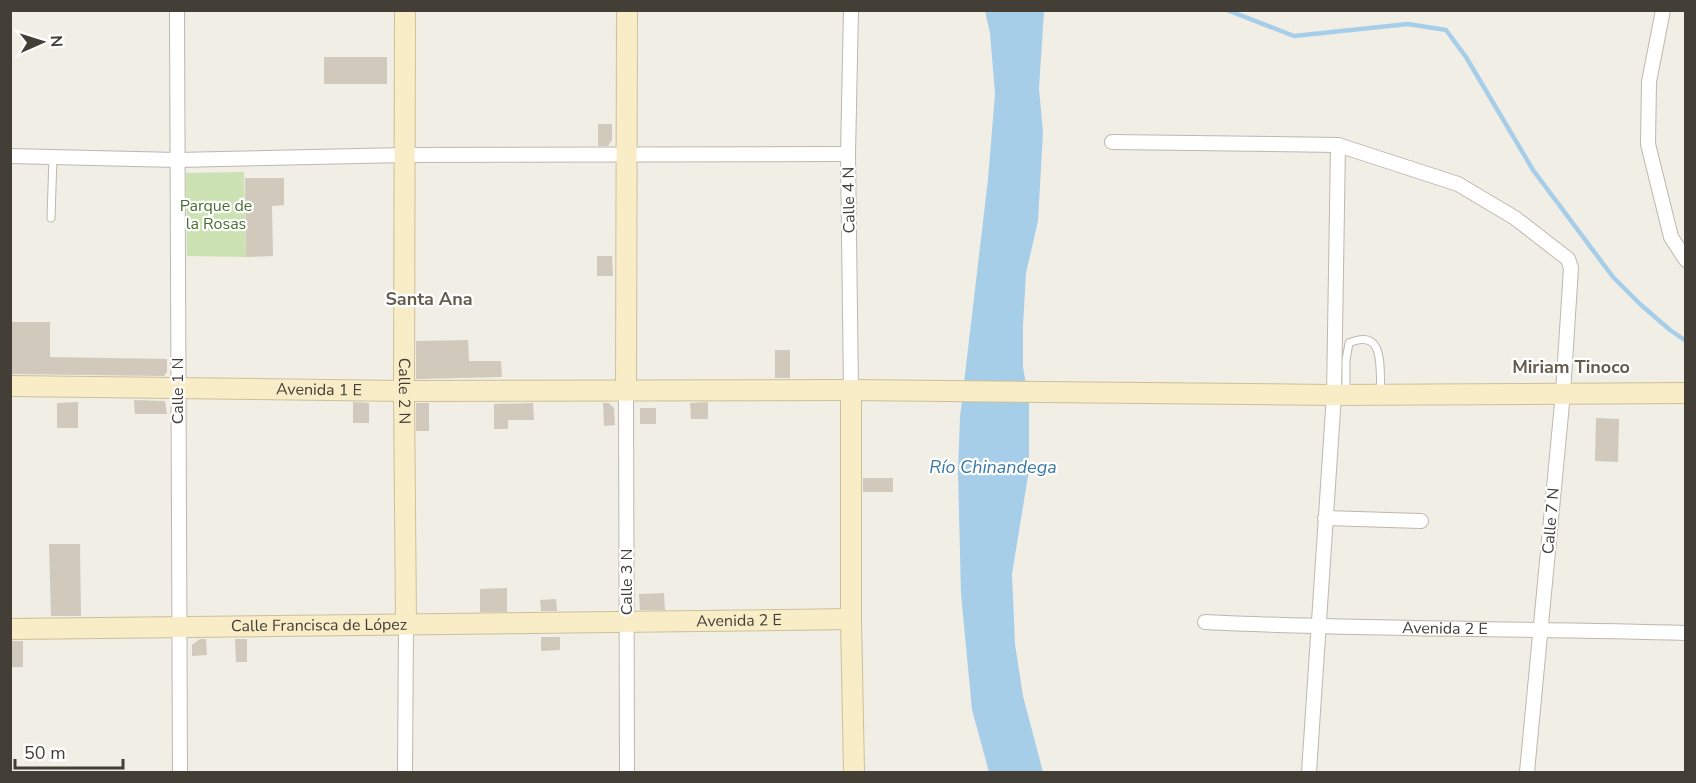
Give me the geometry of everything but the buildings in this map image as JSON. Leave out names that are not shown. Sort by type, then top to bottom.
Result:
[{"type":"street","name":"Calle 1 N","points":[[177,10],[180,772]]},
{"type":"street","name":"Calle 2 N","points":[[405,10],[405,772]]},
{"type":"street","points":[[626,391],[627,10]]},
{"type":"street","name":"Calle 4 N","points":[[851,10],[848,154],[851,390]]},
{"type":"street","points":[[1662,10],[1649,82],[1648,144],[1671,237],[1686,260]]},
{"type":"street","points":[[1112,142],[1338,146],[1340,395],[1325,518],[1309,772]]},
{"type":"street","name":"Calle 7 N","points":[[1338,146],[1458,184],[1515,218],[1568,259],[1571,268],[1563,393],[1527,772]]},
{"type":"street","points":[[10,156],[177,160],[628,153],[848,154]]},
{"type":"street","name":"Avenida 1 E","points":[[10,386],[404,391],[851,390],[1340,395],[1686,393]]},
{"type":"street","points":[[851,390],[854,772]]},
{"type":"street","name":"Calle 3 N","points":[[626,391],[627,772]]},
{"type":"street","points":[[1325,518],[1421,521]]},
{"type":"street","name":"Avenida 2 E","points":[[627,623],[851,619]]},
{"type":"street","name":"Avenida 2 E","points":[[1205,622],[1318,628],[1541,629],[1686,633]]},
{"type":"street","name":"Calle Francisca de López","points":[[10,629],[406,623],[627,623]]},
{"type":"lane","points":[[51,218],[53,157]]},
{"type":"lane","points":[[1340,395],[1349,343],[1359,339],[1368,339],[1375,343],[1378,351],[1381,394]]},
{"type":"green space","name":"Parque de la Rosas","points":[[244,172],[246,257],[187,256],[186,173]]},
{"type":"water","name":"Río Chinandega","points":[[985,11],[1044,11],[1039,89],[1043,132],[1038,221],[1026,273],[1023,326],[1023,367],[1029,402],[1029,470],[1012,574],[1015,644],[1023,696],[1043,772],[989,772],[972,710],[961,594],[958,472],[960,417],[988,179],[995,94],[990,33]]},
{"type":"waterway","points":[[1227,10],[1294,36],[1408,24],[1446,30],[1466,57],[1533,170],[1613,277],[1640,304],[1686,341]]},
{"type":"district","name":"Santa Ana","points":[[429,299]]},
{"type":"district","name":"Miriam Tinoco","points":[[1571,367]]}]
